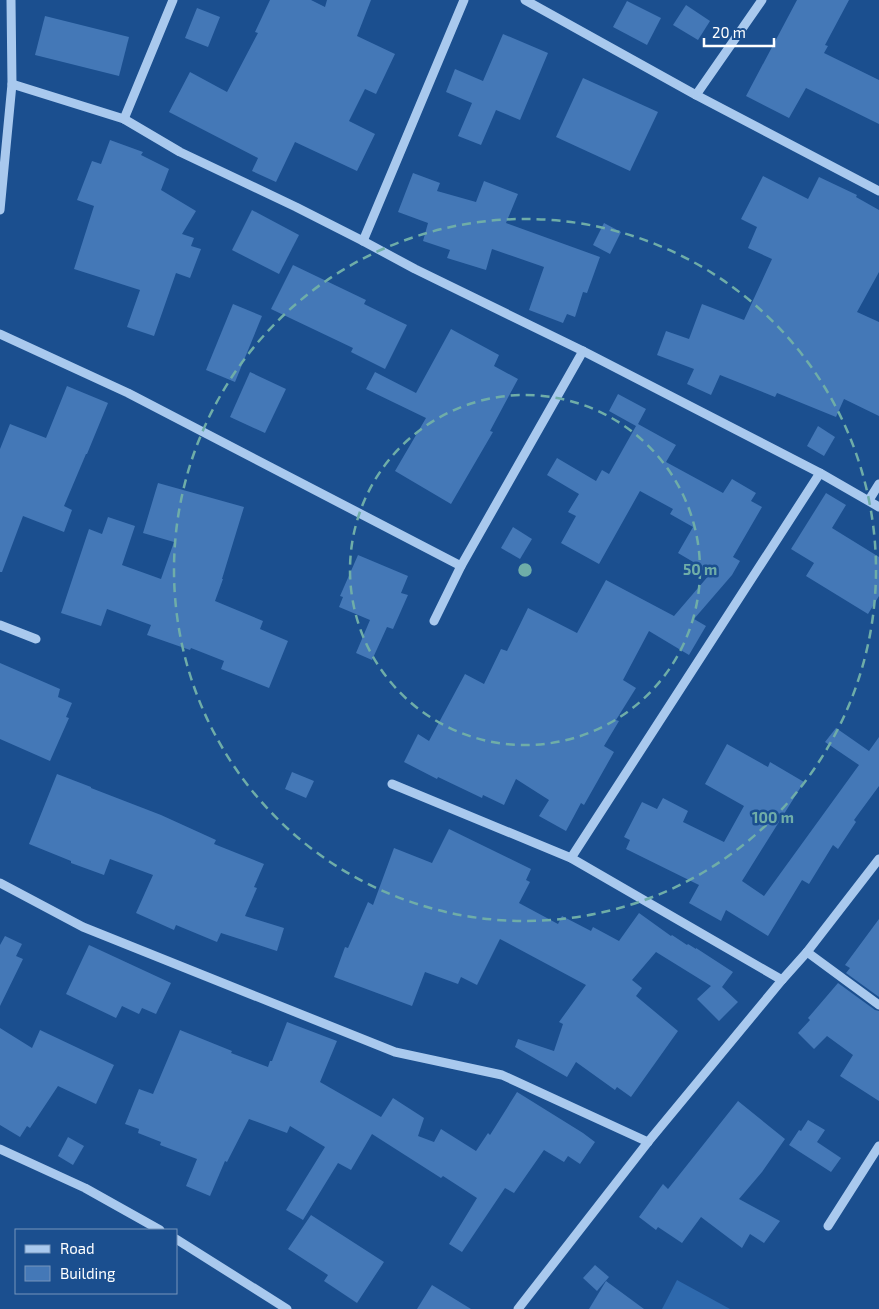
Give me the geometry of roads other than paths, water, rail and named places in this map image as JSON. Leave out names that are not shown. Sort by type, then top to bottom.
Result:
[{"type":"street","points":[[0,210],[12,84],[11,0]]},
{"type":"street","points":[[124,119],[173,0]]},
{"type":"street","points":[[363,241],[464,0]]},
{"type":"street","points":[[525,0],[696,96],[879,191]]},
{"type":"street","points":[[696,96],[762,0]]},
{"type":"street","points":[[12,84],[124,119],[180,152],[296,207],[415,270],[583,351],[820,473],[879,507]]},
{"type":"street","points":[[0,334],[128,393],[461,566]]},
{"type":"street","points":[[434,621],[461,566],[583,351]]},
{"type":"street","points":[[571,858],[820,473]]},
{"type":"street","points":[[869,500],[879,484]]},
{"type":"street","points":[[0,625],[36,638]]},
{"type":"street","points":[[392,784],[571,858],[782,980]]},
{"type":"street","points":[[518,1309],[648,1142],[807,952],[879,859]]},
{"type":"street","points":[[0,883],[83,927],[395,1052],[502,1075],[648,1142]]},
{"type":"street","points":[[807,952],[879,1005]]},
{"type":"street","points":[[828,1226],[879,1146]]},
{"type":"street","points":[[0,1149],[85,1188],[158,1229]]},
{"type":"street","points":[[178,1240],[287,1309]]}]
